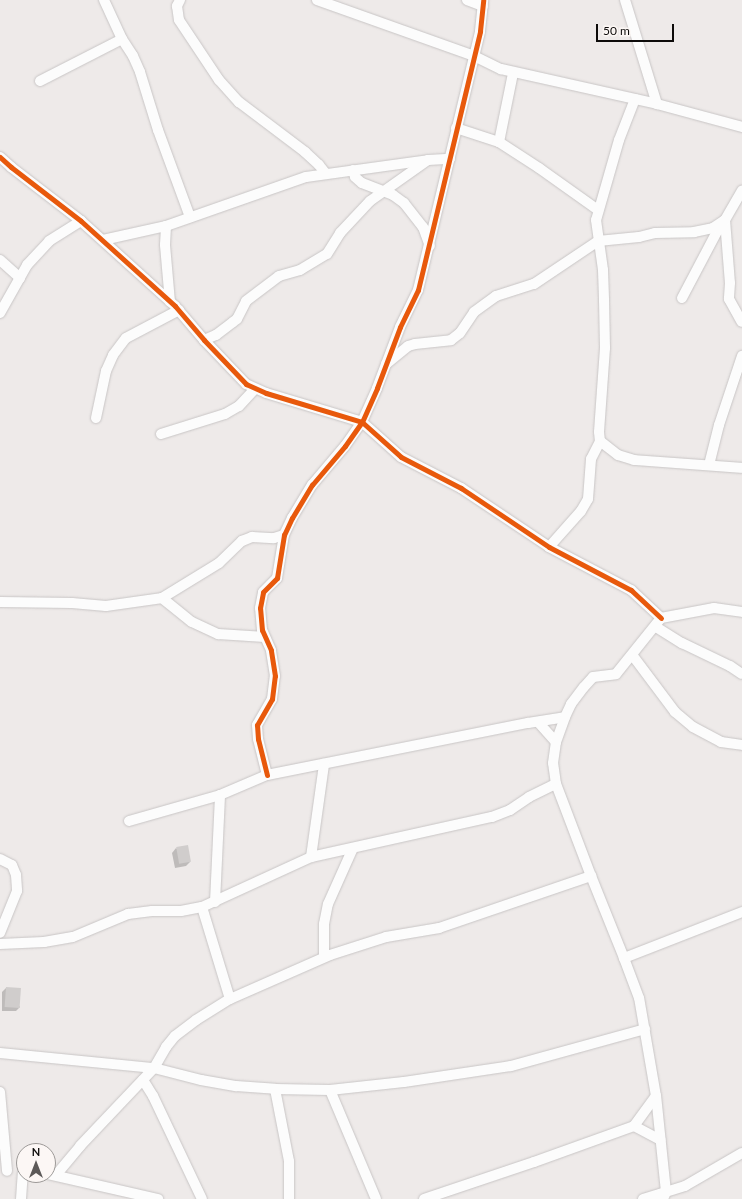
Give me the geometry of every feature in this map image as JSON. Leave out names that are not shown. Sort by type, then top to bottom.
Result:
[{"type":"street","points":[[104,0],[122,39],[133,56],[140,72],[158,130],[190,218]]},
{"type":"street","points":[[180,0],[177,6],[179,20],[219,80],[239,102],[305,152],[326,174]]},
{"type":"street","points":[[317,0],[474,56],[488,64],[512,73],[657,104],[742,126]]},
{"type":"street","points":[[266,775],[257,725],[272,699],[275,676],[271,650],[262,630],[260,608],[263,592],[277,578],[284,534],[292,518],[312,485],[345,446],[362,422],[377,388],[400,327],[418,290],[430,246],[456,128],[480,31],[483,3],[467,0]]},
{"type":"street","points":[[625,0],[657,104]]},
{"type":"street","points":[[40,81],[122,39]]},
{"type":"street","points":[[499,142],[512,73]]},
{"type":"street","points":[[549,547],[581,511],[588,499],[591,459],[600,441],[599,432],[605,348],[603,270],[596,220],[619,140],[635,99]]},
{"type":"street","points":[[456,128],[499,142],[539,168],[598,210]]},
{"type":"street","points":[[0,157],[81,221],[179,310],[204,340],[246,384],[255,389],[362,422],[401,457],[461,488],[549,547],[631,590],[659,623],[682,643],[730,666],[742,674]]},
{"type":"street","points":[[103,240],[166,226],[276,186],[306,177],[428,160],[450,159]]},
{"type":"street","points":[[204,340],[216,335],[234,322],[246,301],[279,276],[300,270],[327,254],[340,233],[370,201],[428,160]]},
{"type":"street","points":[[353,170],[355,177],[362,183],[393,195],[404,203],[423,227],[430,246]]},
{"type":"street","points":[[682,298],[742,191]]},
{"type":"street","points":[[0,313],[27,264],[49,241],[68,231],[81,221]]},
{"type":"street","points":[[385,365],[408,346],[451,340],[460,333],[474,312],[496,296],[534,284],[598,241],[639,237],[654,233],[704,230],[713,228],[724,221]]},
{"type":"street","points":[[724,221],[730,283],[729,299],[742,322]]},
{"type":"street","points":[[166,226],[165,245],[170,302]]},
{"type":"street","points":[[0,260],[20,278]]},
{"type":"street","points":[[96,418],[106,371],[113,354],[126,338],[179,310]]},
{"type":"street","points":[[709,465],[719,425],[742,356]]},
{"type":"street","points":[[161,434],[224,414],[239,406],[255,389]]},
{"type":"street","points":[[600,441],[618,455],[634,460],[742,468]]},
{"type":"street","points":[[0,602],[72,603],[106,606],[162,598],[219,564],[242,541],[252,537],[274,538],[284,534]]},
{"type":"street","points":[[162,598],[192,622],[218,634],[265,637]]},
{"type":"street","points":[[664,1195],[656,1096],[645,1029],[638,998],[624,958],[556,784],[553,763],[556,742],[571,704],[590,679],[596,676],[616,674],[633,656],[659,623],[714,608],[742,612]]},
{"type":"street","points":[[633,656],[675,712],[693,727],[721,742],[742,745]]},
{"type":"street","points":[[129,821],[220,794],[266,775],[565,717]]},
{"type":"street","points":[[538,722],[556,742]]},
{"type":"street","points":[[312,857],[324,764]]},
{"type":"street","points":[[0,944],[44,942],[73,937],[128,914],[152,911],[181,911],[202,907],[312,857],[492,817],[510,810],[556,784]]},
{"type":"street","points":[[215,902],[220,794]]},
{"type":"street","points":[[324,957],[324,924],[328,904],[353,848]]},
{"type":"street","points":[[0,859],[12,865],[16,875],[17,891],[0,933]]},
{"type":"street","points":[[56,1170],[154,1068],[166,1047],[175,1036],[196,1020],[230,999],[324,957],[386,937],[439,928],[591,876]]},
{"type":"street","points":[[202,907],[230,999]]},
{"type":"street","points":[[624,958],[742,912]]},
{"type":"street","points":[[0,1053],[154,1068],[201,1080],[236,1086],[275,1089],[330,1090],[404,1082],[511,1066],[645,1029]]},
{"type":"street","points":[[143,1080],[154,1096],[202,1199]]},
{"type":"street","points":[[275,1089],[289,1161],[289,1199]]},
{"type":"street","points":[[330,1090],[376,1199]]},
{"type":"street","points":[[0,1092],[3,1172],[16,1173]]},
{"type":"street","points":[[424,1199],[634,1126],[656,1096]]},
{"type":"street","points":[[634,1126],[660,1140]]},
{"type":"street","points":[[643,1199],[664,1195],[685,1186],[742,1153]]},
{"type":"street","points":[[56,1175],[72,1181],[158,1199]]},
{"type":"street","points":[[21,1199],[22,1183]]},
{"type":"building","points":[[188,845],[191,862],[179,864],[176,847]]},
{"type":"building","points":[[6,987],[21,988],[20,1008],[5,1007]]},
{"type":"cycle path","points":[[267,775],[258,739],[257,725],[272,699],[275,676],[271,650],[262,630],[260,608],[263,592],[277,578],[284,535],[292,518],[312,485],[345,446],[362,422],[377,388],[400,327],[418,290],[480,31],[483,0]]},
{"type":"cycle path","points":[[0,157],[81,221],[175,306],[204,340],[246,384],[266,393],[362,422],[401,457],[461,488],[549,547],[631,590],[661,618]]}]
